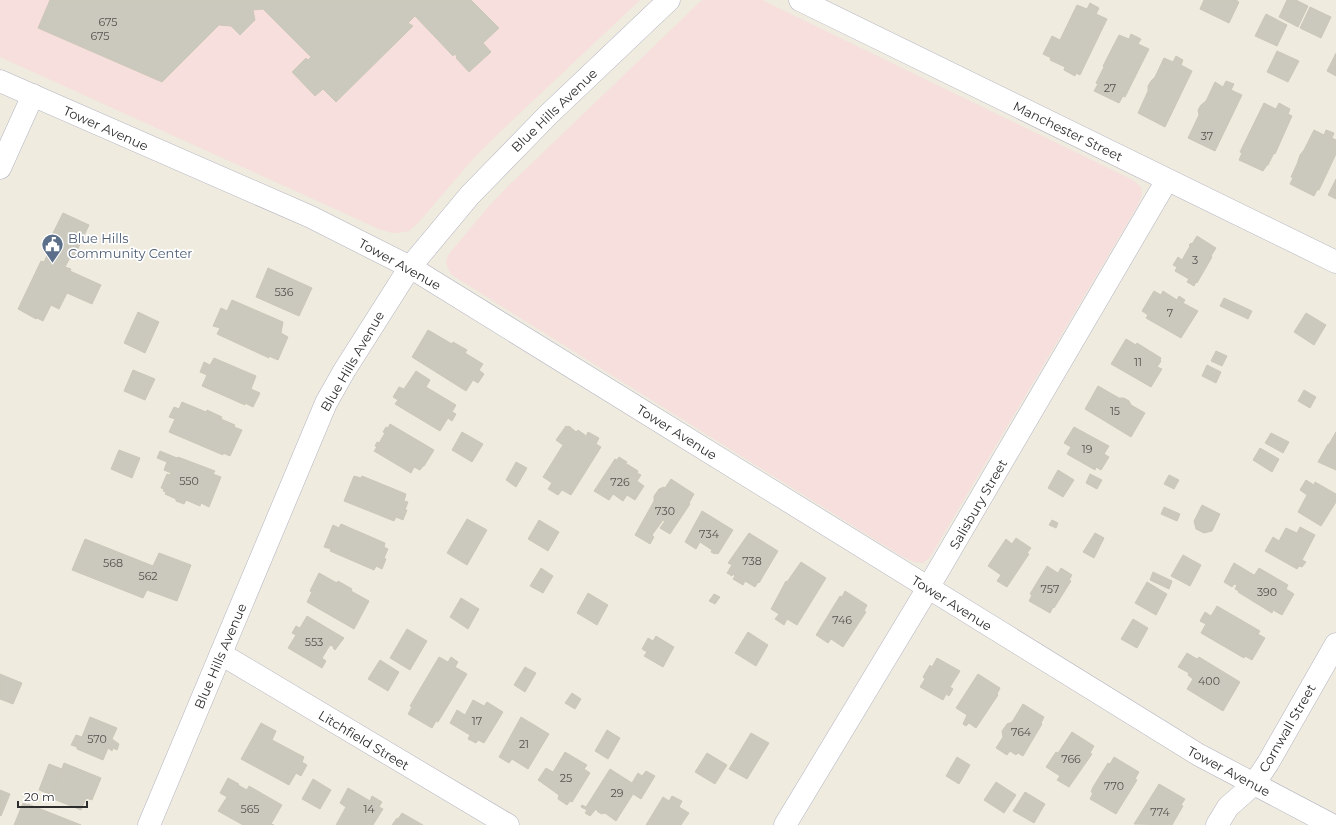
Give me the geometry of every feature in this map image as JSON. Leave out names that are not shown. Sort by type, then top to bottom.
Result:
[{"type":"main road","name":"Blue Hills Avenue","points":[[149,825],[326,403],[344,371],[410,267],[470,196],[548,115],[669,0]]},
{"type":"main road","name":"Manchester Street","points":[[800,0],[1336,262]]},
{"type":"main road","name":"Tower Avenue","points":[[0,81],[311,217],[410,267],[1199,755],[1332,825]]},
{"type":"main road","points":[[0,168],[33,95]]},
{"type":"main road","name":"Salisbury Street","points":[[785,825],[928,588],[1168,180]]},
{"type":"main road","name":"Cornwall Street","points":[[1217,825],[1228,807],[1254,784],[1268,763],[1336,644]]},
{"type":"main road","name":"Litchfield Street","points":[[221,654],[508,825]]},
{"type":"shaded area","points":[[0,0],[640,0],[474,158],[418,223],[409,231],[392,233],[379,229],[0,57]]},
{"type":"shaded area","points":[[702,0],[762,0],[1133,180],[1141,187],[1142,194],[1138,205],[933,552],[923,563],[914,562],[903,557],[455,277],[451,274],[447,267],[446,263],[448,255],[488,207],[507,187]]},
{"type":"building","points":[[50,0],[471,0],[499,28],[483,43],[491,52],[469,72],[456,58],[457,57],[455,54],[453,56],[415,16],[408,23],[413,26],[336,102],[323,89],[315,96],[292,72],[306,58],[308,60],[311,57],[263,9],[253,10],[255,20],[240,35],[231,26],[219,25],[162,82],[38,28]]},
{"type":"building","points":[[1204,0],[1236,0],[1239,2],[1229,23],[1200,9]]},
{"type":"building","points":[[1287,0],[1296,0],[1308,6],[1298,27],[1279,17]]},
{"type":"building","points":[[1090,3],[1099,8],[1096,14],[1107,19],[1080,75],[1076,73],[1075,76],[1064,70],[1065,67],[1050,60],[1051,58],[1043,54],[1052,36],[1060,40],[1077,5],[1087,9]]},
{"type":"building","points":[[1310,7],[1331,17],[1321,38],[1300,28]]},
{"type":"building","points":[[1266,14],[1287,25],[1277,46],[1255,36]]},
{"type":"building","points":[[1131,34],[1141,39],[1138,44],[1149,49],[1125,97],[1123,96],[1119,103],[1094,91],[1098,84],[1096,83],[1104,67],[1103,66],[1119,35],[1129,39]]},
{"type":"building","points":[[1277,51],[1299,61],[1288,82],[1267,72]]},
{"type":"building","points":[[1336,53],[1336,76],[1327,71]]},
{"type":"building","points":[[1176,56],[1183,60],[1181,65],[1192,71],[1165,127],[1138,113],[1148,91],[1148,86],[1155,77],[1164,58],[1173,62]]},
{"type":"building","points":[[1226,81],[1234,84],[1231,90],[1242,95],[1215,151],[1188,138],[1199,115],[1198,110],[1206,101],[1215,82],[1223,87]]},
{"type":"building","points":[[1264,103],[1276,109],[1279,103],[1290,109],[1288,114],[1292,116],[1275,154],[1274,153],[1263,171],[1239,160],[1242,153],[1240,152]]},
{"type":"building","points":[[1314,130],[1324,135],[1326,130],[1334,133],[1332,138],[1336,140],[1336,154],[1319,190],[1317,190],[1314,196],[1290,184],[1293,178],[1291,177],[1300,155]]},
{"type":"building","points":[[1336,179],[1336,199],[1328,195]]},
{"type":"building","name":"Blue Hills Community Center","points":[[63,213],[89,225],[74,257],[71,256],[65,267],[71,269],[70,271],[101,285],[92,304],[67,293],[59,309],[51,305],[43,321],[37,318],[36,319],[18,309],[41,261],[44,262],[53,243],[49,241]]},
{"type":"building","points":[[1197,236],[1216,248],[1194,286],[1187,282],[1189,279],[1175,271],[1177,267],[1173,265],[1178,257],[1182,260],[1190,246],[1189,245],[1191,243],[1192,244]]},
{"type":"building","points":[[268,268],[312,288],[299,316],[256,297]]},
{"type":"building","points":[[1154,291],[1161,295],[1163,291],[1177,300],[1179,296],[1185,300],[1183,303],[1198,311],[1181,338],[1146,318],[1148,315],[1142,311]]},
{"type":"building","points":[[1224,298],[1252,311],[1248,319],[1220,306]]},
{"type":"building","points":[[232,300],[283,322],[281,333],[288,337],[278,360],[269,356],[269,358],[217,334],[220,328],[213,326],[221,308],[227,311]]},
{"type":"building","points":[[138,312],[159,322],[145,353],[124,343]]},
{"type":"building","points":[[1306,313],[1326,325],[1314,345],[1294,332]]},
{"type":"building","points":[[428,330],[452,344],[453,342],[467,350],[465,353],[483,364],[479,370],[484,374],[478,383],[473,380],[466,391],[412,357]]},
{"type":"building","points":[[1126,339],[1136,345],[1137,343],[1161,358],[1161,361],[1157,367],[1162,369],[1151,387],[1111,364]]},
{"type":"building","points":[[1216,351],[1227,356],[1222,366],[1211,361]]},
{"type":"building","points":[[214,358],[256,376],[251,389],[260,393],[253,407],[202,386],[207,375],[200,372],[204,362],[210,365]]},
{"type":"building","points":[[1207,365],[1221,372],[1216,383],[1202,376]]},
{"type":"building","points":[[133,370],[155,379],[145,400],[124,391]]},
{"type":"building","points":[[416,371],[430,380],[426,387],[456,405],[452,412],[456,414],[452,421],[448,418],[440,431],[395,404],[398,400],[393,397],[399,387],[404,389]]},
{"type":"building","points":[[1098,386],[1119,398],[1124,398],[1129,401],[1131,405],[1145,413],[1131,437],[1085,409]]},
{"type":"building","points":[[1304,390],[1316,397],[1310,408],[1298,401]]},
{"type":"building","points":[[182,402],[206,412],[207,410],[222,417],[221,419],[242,430],[230,456],[223,453],[223,455],[169,432],[175,419],[169,417],[174,407],[179,409]]},
{"type":"building","points":[[390,424],[434,450],[420,470],[414,467],[411,473],[374,451],[377,447],[375,446],[377,442],[379,443],[385,433],[383,432]]},
{"type":"building","points":[[566,426],[569,426],[576,432],[578,430],[585,435],[585,438],[588,432],[599,438],[596,444],[601,447],[571,495],[562,490],[558,495],[548,489],[552,483],[543,477],[563,445],[556,440]]},
{"type":"building","points":[[1074,427],[1109,446],[1104,454],[1109,457],[1101,470],[1096,467],[1095,470],[1067,454],[1071,447],[1064,443]]},
{"type":"building","points":[[462,432],[483,444],[472,462],[452,450]]},
{"type":"building","points":[[1336,432],[1336,470],[1318,462],[1328,444],[1334,447],[1329,444]]},
{"type":"building","points":[[1271,433],[1289,442],[1283,453],[1265,443]]},
{"type":"building","points":[[1260,448],[1279,459],[1272,472],[1253,460]]},
{"type":"building","points":[[119,450],[140,458],[132,478],[111,469]]},
{"type":"building","points":[[160,451],[215,471],[213,474],[221,477],[209,507],[201,503],[200,506],[186,500],[184,504],[165,494],[166,492],[163,491],[164,489],[161,488],[167,474],[170,475],[171,473],[164,470],[167,462],[157,458]]},
{"type":"building","points":[[619,457],[627,462],[625,465],[626,466],[627,464],[638,471],[637,473],[641,475],[637,481],[644,486],[635,500],[627,495],[623,501],[613,494],[609,500],[594,491],[615,459],[617,460]]},
{"type":"building","points":[[516,462],[527,468],[516,487],[506,480]]},
{"type":"building","points":[[1058,470],[1074,480],[1063,497],[1048,488]]},
{"type":"building","points":[[1090,474],[1102,480],[1097,489],[1086,483]]},
{"type":"building","points":[[1169,475],[1179,480],[1174,489],[1164,484]]},
{"type":"building","points":[[354,476],[361,478],[362,476],[406,494],[404,501],[408,502],[403,520],[396,517],[394,521],[344,501]]},
{"type":"building","points":[[671,479],[694,494],[689,503],[690,504],[670,534],[660,528],[665,521],[663,520],[652,535],[654,537],[650,544],[635,535],[654,501],[654,496],[659,489],[665,488]]},
{"type":"building","points":[[1306,480],[1314,485],[1315,482],[1336,494],[1336,502],[1321,526],[1298,512],[1307,495],[1300,490]]},
{"type":"building","points":[[1202,505],[1220,514],[1212,531],[1204,533],[1196,529],[1194,521]]},
{"type":"building","points":[[1164,507],[1180,514],[1177,521],[1161,514]]},
{"type":"building","points":[[702,511],[733,530],[718,554],[711,552],[712,550],[700,542],[696,549],[685,542]]},
{"type":"building","points":[[467,519],[487,530],[467,565],[447,553]]},
{"type":"building","points":[[539,520],[559,532],[548,551],[528,539]]},
{"type":"building","points":[[1052,520],[1058,523],[1056,528],[1049,525]]},
{"type":"building","points":[[341,524],[385,543],[384,547],[388,549],[384,558],[386,559],[382,569],[376,566],[374,570],[324,547],[333,525],[339,528]]},
{"type":"building","points":[[1300,527],[1315,535],[1302,560],[1306,562],[1302,567],[1299,566],[1297,569],[1265,551],[1273,537],[1279,541],[1286,528],[1297,533]]},
{"type":"building","points":[[749,533],[778,551],[759,583],[758,582],[755,587],[745,581],[743,585],[733,579],[735,576],[733,574],[732,576],[727,573],[732,565],[728,563]]},
{"type":"building","points":[[1095,533],[1104,538],[1094,558],[1083,552]]},
{"type":"building","points":[[1016,538],[1031,548],[1027,553],[1029,554],[1007,587],[997,581],[1001,575],[988,566],[1006,539],[1012,544]]},
{"type":"building","points":[[85,539],[153,566],[159,553],[191,565],[177,601],[147,590],[143,598],[72,570]]},
{"type":"building","points":[[1183,555],[1201,565],[1190,586],[1171,576]]},
{"type":"building","points":[[801,562],[826,578],[797,625],[787,619],[784,625],[775,619],[779,614],[771,609],[786,581],[787,582]]},
{"type":"building","points":[[1234,563],[1254,575],[1248,585],[1244,582],[1239,591],[1235,589],[1237,585],[1234,584],[1232,587],[1224,582]]},
{"type":"building","points":[[1047,566],[1058,573],[1061,568],[1072,575],[1069,580],[1071,581],[1050,613],[1029,601],[1032,595],[1030,594]]},
{"type":"building","points":[[541,568],[553,576],[543,593],[530,586]]},
{"type":"building","points":[[1259,568],[1288,585],[1286,589],[1294,594],[1282,615],[1273,610],[1272,613],[1238,592],[1244,582],[1248,585]]},
{"type":"building","points":[[1153,572],[1172,581],[1169,589],[1150,580]]},
{"type":"building","points":[[319,573],[337,583],[338,581],[352,589],[351,591],[369,601],[354,629],[307,602],[312,592],[310,591]]},
{"type":"building","points":[[1147,582],[1167,594],[1156,615],[1135,603]]},
{"type":"building","points":[[845,591],[867,605],[864,611],[866,612],[843,647],[831,639],[828,643],[816,635],[840,596],[842,597]]},
{"type":"building","points":[[588,593],[608,605],[597,625],[577,613]]},
{"type":"building","points":[[714,594],[720,597],[715,604],[709,601]]},
{"type":"building","points":[[461,598],[479,609],[468,629],[450,617]]},
{"type":"building","points":[[1217,606],[1260,631],[1258,634],[1265,638],[1252,660],[1245,656],[1244,658],[1201,633],[1206,624],[1200,621],[1205,612],[1211,616]]},
{"type":"building","points":[[307,616],[344,638],[335,650],[333,648],[334,647],[330,645],[322,658],[326,661],[322,668],[288,648],[296,635],[292,633],[296,626],[300,628]]},
{"type":"building","points":[[1133,619],[1148,628],[1137,648],[1121,639]]},
{"type":"building","points":[[407,629],[427,641],[410,670],[390,658]]},
{"type":"building","points":[[748,632],[768,645],[756,666],[735,653]]},
{"type":"building","points":[[656,636],[674,647],[663,667],[644,656],[647,652],[642,649],[648,638],[653,641]]},
{"type":"building","points":[[1187,653],[1197,659],[1199,657],[1240,682],[1223,711],[1187,689],[1193,679],[1188,675],[1189,673],[1178,667]]},
{"type":"building","points":[[439,657],[448,662],[451,657],[458,662],[455,667],[467,674],[438,722],[436,721],[432,728],[408,714],[412,707],[410,706]]},
{"type":"building","points":[[937,658],[960,671],[950,687],[953,689],[949,696],[946,694],[943,700],[920,687],[925,679],[923,677],[930,665],[932,667]]},
{"type":"building","points":[[380,660],[399,672],[388,691],[368,679]]},
{"type":"building","points":[[525,667],[536,673],[525,692],[514,685]]},
{"type":"building","points":[[0,674],[22,683],[13,704],[0,699]]},
{"type":"building","points":[[978,674],[1000,688],[997,694],[998,695],[976,728],[969,723],[966,726],[963,724],[967,715],[956,708]]},
{"type":"building","points":[[572,693],[581,699],[575,709],[565,703]]},
{"type":"building","points":[[473,700],[484,706],[487,702],[503,712],[484,743],[478,740],[476,743],[468,739],[470,735],[450,723],[457,710],[465,715]]},
{"type":"building","points":[[1023,704],[1044,717],[1041,723],[1042,724],[1023,756],[1018,753],[1016,755],[1010,751],[1007,755],[996,748],[1003,737],[1002,731],[1007,724],[1012,722]]},
{"type":"building","points":[[90,717],[117,728],[112,739],[119,744],[117,750],[113,748],[112,751],[108,748],[103,760],[71,745],[76,735],[82,737]]},
{"type":"building","points":[[521,717],[549,734],[528,769],[512,759],[509,763],[499,757]]},
{"type":"building","points":[[261,723],[276,731],[272,740],[304,757],[302,762],[307,765],[301,776],[296,773],[289,785],[241,759]]},
{"type":"building","points":[[607,730],[620,738],[608,759],[595,751]]},
{"type":"building","points":[[1072,732],[1094,746],[1090,753],[1092,754],[1069,787],[1057,780],[1060,776],[1046,767],[1056,752],[1058,753]]},
{"type":"building","points":[[751,733],[769,743],[747,779],[729,769]]},
{"type":"building","points":[[565,752],[587,765],[584,769],[590,773],[572,802],[570,801],[567,805],[558,799],[559,795],[538,780],[546,768],[553,772]]},
{"type":"building","points":[[707,753],[727,765],[715,784],[695,772]]},
{"type":"building","points":[[957,757],[970,765],[959,784],[946,776]]},
{"type":"building","points":[[1114,757],[1139,772],[1135,779],[1137,780],[1116,814],[1090,799],[1093,793],[1091,792],[1093,787],[1108,763],[1110,764]]},
{"type":"building","points":[[64,763],[101,778],[92,800],[86,798],[81,810],[51,798]]},
{"type":"building","points":[[49,764],[62,769],[52,795],[39,790]]},
{"type":"building","points":[[610,769],[632,783],[638,773],[642,776],[646,771],[655,776],[641,799],[633,794],[616,821],[605,813],[602,814],[598,812],[596,809],[590,816],[585,813],[587,810],[581,807],[582,805],[586,807]]},
{"type":"building","points":[[228,778],[247,790],[249,786],[282,805],[271,824],[274,825],[243,825],[218,811],[227,797],[220,793]]},
{"type":"building","points":[[313,779],[331,790],[320,809],[302,799]]},
{"type":"building","points":[[996,782],[1016,795],[1004,813],[984,800]]},
{"type":"building","points":[[1159,784],[1185,799],[1181,805],[1183,806],[1172,825],[1134,824]]},
{"type":"building","points":[[348,788],[370,801],[372,796],[382,802],[379,807],[383,809],[373,825],[336,825],[346,807],[340,803]]},
{"type":"building","points":[[0,790],[10,794],[1,816],[0,815]]},
{"type":"building","points":[[1025,792],[1045,804],[1034,823],[1013,811]]},
{"type":"building","points":[[672,796],[682,801],[679,807],[689,813],[681,825],[646,825],[663,797],[669,801]]},
{"type":"building","points":[[23,803],[28,804],[81,825],[14,825]]},
{"type":"building","points":[[402,813],[423,825],[392,825]]},
{"type":"place","name":"Blue Hills Community Center","points":[[53,264]]}]
